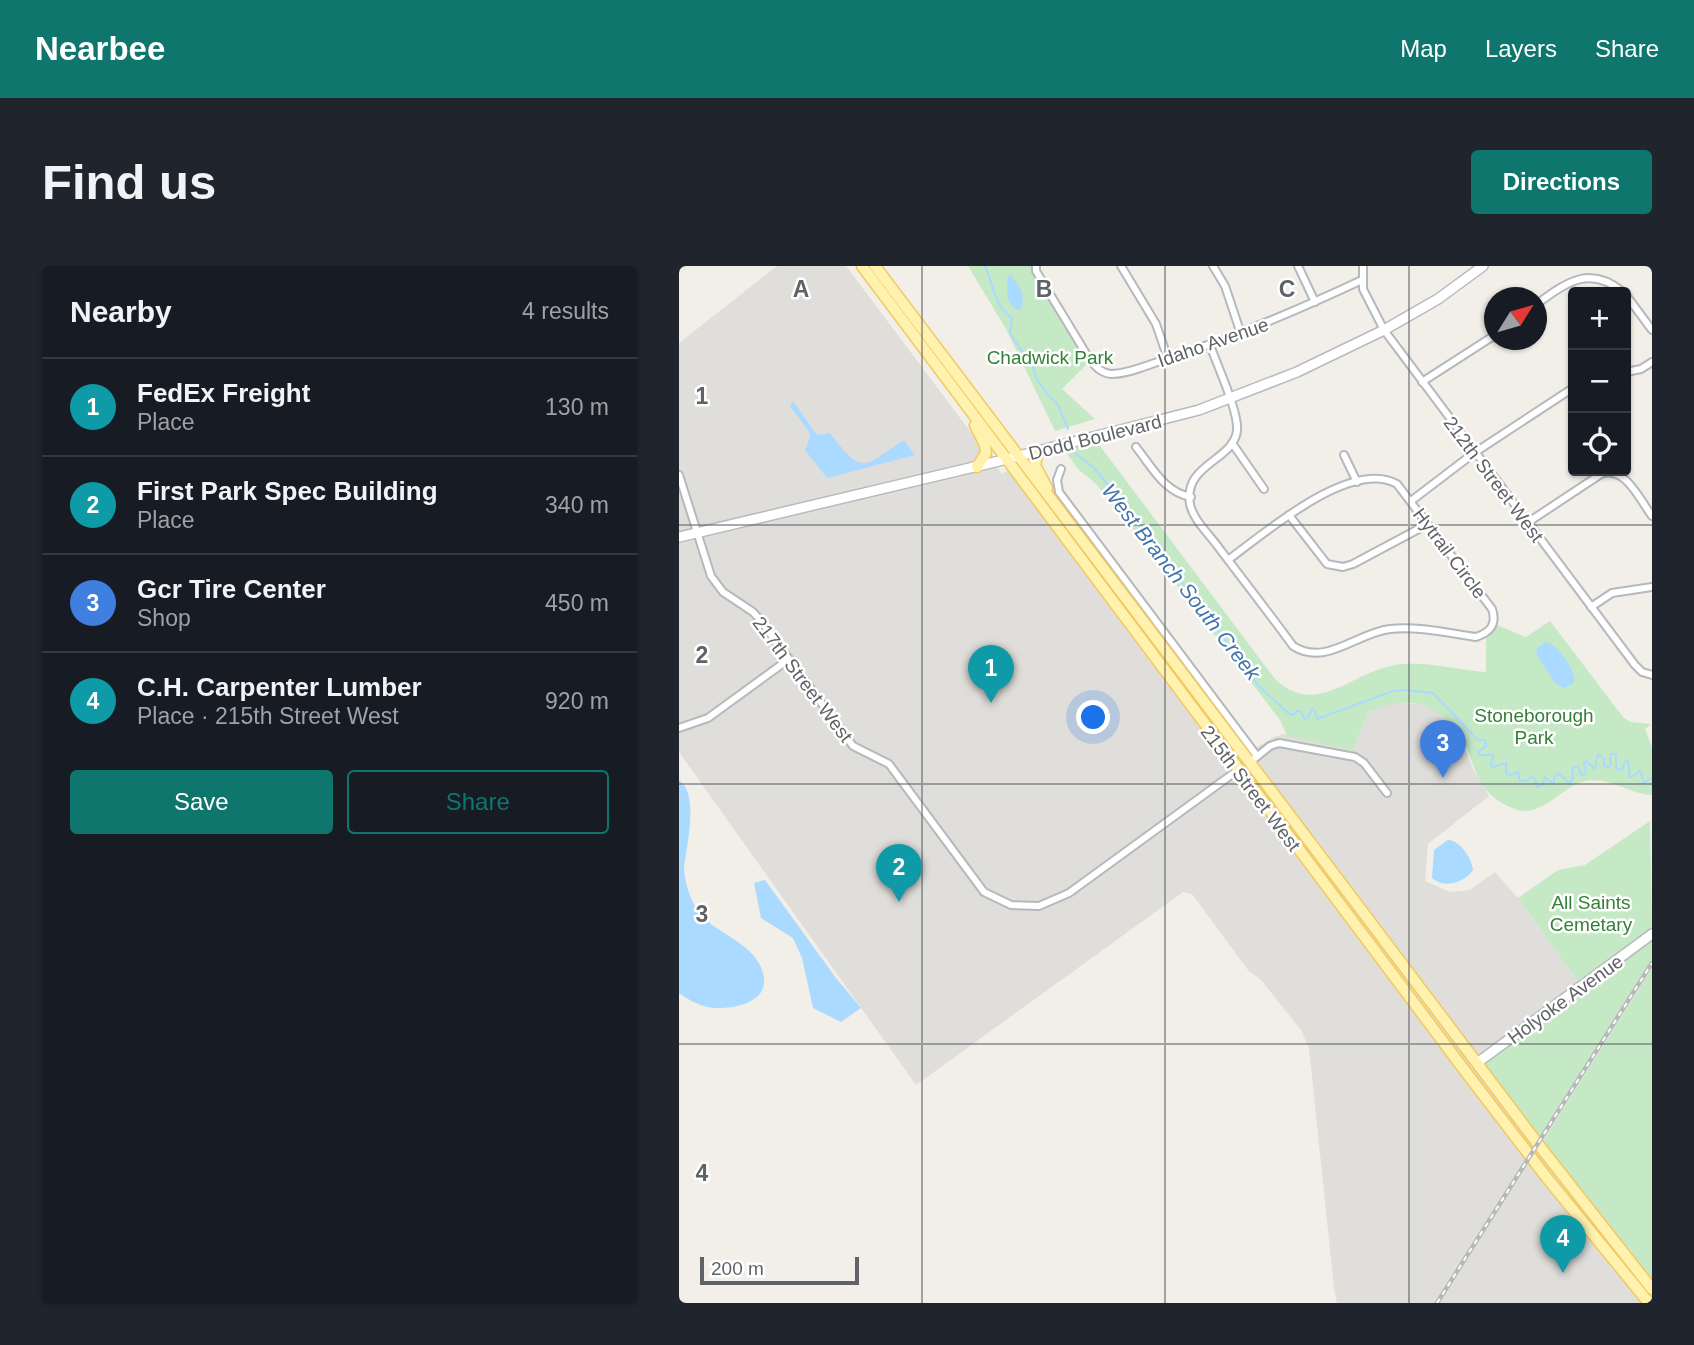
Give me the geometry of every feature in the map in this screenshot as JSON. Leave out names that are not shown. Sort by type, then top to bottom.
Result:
[{"type":"main road","name":"215th Street West","points":[[862,266],[1465,1071],[1547,1178],[1649,1303]]},
{"type":"main road","name":"215th Street West","points":[[876,266],[1069,524],[1253,759],[1292,818],[1516,1115],[1652,1289]]},
{"type":"main road","name":"Dodd Boulevard","points":[[679,537],[1007,460],[1199,410],[1312,365],[1384,330],[1438,299],[1483,266]]},
{"type":"main road","points":[[960,397],[985,445],[986,453],[977,467]]},
{"type":"main road","points":[[1038,452],[1035,465],[1069,524]]},
{"type":"main road","points":[[1194,712],[1238,758],[1253,759]]},
{"type":"main road","points":[[1238,770],[1252,776],[1274,803],[1292,818]]},
{"type":"main road","name":"Holyoke Avenue","points":[[1477,1063],[1652,934]]},
{"type":"main road","points":[[1419,1010],[1467,1062],[1477,1063]]},
{"type":"main road","points":[[1465,1071],[1473,1073],[1516,1115]]},
{"type":"street","name":"Idaho Avenue","points":[[1036,266],[1036,271],[1090,360],[1099,370],[1112,374],[1168,359],[1241,334],[1362,280]]},
{"type":"street","points":[[1121,266],[1156,324],[1168,359]]},
{"type":"street","points":[[1213,266],[1224,286],[1241,334]]},
{"type":"street","points":[[1298,266],[1315,302]]},
{"type":"street","name":"212th Street West","points":[[1363,266],[1363,289],[1384,330],[1635,665],[1642,672],[1652,675]]},
{"type":"street","points":[[1547,296],[1573,276],[1590,270]]},
{"type":"street","points":[[1601,271],[1619,287]]},
{"type":"street","points":[[1631,302],[1652,330]]},
{"type":"street","points":[[1422,382],[1484,342]]},
{"type":"street","points":[[1136,447],[1170,490],[1178,495],[1191,497],[1198,474],[1232,443],[1237,431],[1236,422],[1210,345]]},
{"type":"street","points":[[1631,371],[1641,369],[1652,362]]},
{"type":"street","points":[[1411,501],[1474,453],[1568,391]]},
{"type":"street","points":[[1232,443],[1264,489]]},
{"type":"street","points":[[1344,455],[1357,482]]},
{"type":"street","name":"215th Street West","points":[[1061,469],[1057,480],[1059,492],[1253,759]]},
{"type":"street","points":[[1527,523],[1601,474],[1611,472],[1623,478],[1652,516]]},
{"type":"street","name":"217th Street West","points":[[679,475],[711,576],[723,592],[753,612],[853,746],[889,764],[984,892],[1011,905],[1038,906],[1069,893],[1238,770]]},
{"type":"street","name":"Hytrail Circle","points":[[1191,497],[1190,503],[1195,516],[1228,560],[1293,646],[1302,652],[1327,652],[1375,632],[1391,629],[1410,628],[1476,637],[1486,634],[1495,618],[1492,609],[1411,501],[1397,484],[1386,477],[1357,482],[1311,502],[1228,560]]},
{"type":"street","points":[[1289,515],[1327,564],[1334,567],[1353,564],[1428,524]]},
{"type":"street","points":[[1591,607],[1612,593],[1652,587]]},
{"type":"street","points":[[679,728],[708,718],[789,659]]},
{"type":"street","points":[[1253,759],[1270,746],[1279,743],[1355,757],[1364,763],[1387,793]]},
{"type":"shaded area","points":[[777,266],[846,266],[1002,474],[1026,459],[1247,753],[1284,734],[1353,751],[1368,712],[1397,702],[1427,705],[1458,729],[1473,769],[1489,796],[1428,844],[1425,881],[1450,892],[1470,890],[1495,872],[1518,898],[1584,990],[1489,1059],[1538,1140],[1652,1279],[1652,1303],[1337,1303],[1309,1048],[1301,1030],[1261,980],[1248,970],[1192,894],[1183,892],[916,1085],[679,752],[679,343]]},
{"type":"green space","name":"Chadwick Park","points":[[968,266],[1032,266],[1087,364],[1062,389],[1095,419],[1055,431],[1006,329]]},
{"type":"green space","name":"Stoneborough Park","points":[[1097,442],[1275,679],[1291,690],[1307,695],[1322,693],[1369,673],[1404,664],[1486,672],[1486,637],[1497,625],[1526,637],[1550,621],[1623,717],[1630,722],[1651,724],[1645,729],[1652,747],[1652,795],[1607,782],[1589,781],[1571,787],[1539,808],[1521,811],[1512,808],[1499,801],[1482,785],[1456,727],[1433,710],[1415,703],[1398,703],[1368,712],[1353,751],[1287,736],[1280,720],[1118,509],[1095,483],[1078,469],[1064,450]]},
{"type":"green space","name":"All Saints Cemetary","points":[[1650,821],[1652,929],[1579,983],[1518,898],[1558,870],[1585,865]]},
{"type":"green space","points":[[1652,938],[1652,960],[1538,1140],[1487,1070],[1489,1059]]},
{"type":"green space","points":[[1652,968],[1652,1279],[1541,1144]]},
{"type":"water","points":[[1010,275],[1021,291],[1023,300],[1020,310],[1012,306],[1008,298],[1007,278]]},
{"type":"water","points":[[793,401],[817,435],[830,433],[850,457],[858,462],[872,461],[904,440],[915,455],[827,478],[805,450],[810,433],[790,406]]},
{"type":"water","points":[[1546,642],[1556,648],[1565,659],[1574,683],[1564,688],[1555,683],[1536,654],[1538,647]]},
{"type":"water","points":[[679,780],[689,797],[690,822],[684,869],[691,899],[701,915],[756,958],[764,979],[760,994],[738,1006],[709,1007],[695,1003],[679,993]]},
{"type":"water","points":[[1448,840],[1457,843],[1465,851],[1473,870],[1459,881],[1448,884],[1432,878],[1434,850]]},
{"type":"water","points":[[765,880],[861,1008],[841,1022],[813,1008],[802,958],[793,938],[761,918],[754,883]]},
{"type":"waterway","name":"West Branch South Creek","points":[[985,266],[1001,308],[1012,318],[1010,334],[1033,367],[1036,378],[1057,403],[1068,429]]},
{"type":"waterway","name":"West Branch South Creek","points":[[1075,453],[1094,468],[1108,485],[1258,685],[1288,713],[1293,715],[1300,711],[1305,719],[1312,708],[1317,719],[1393,691],[1433,693],[1478,740],[1485,740],[1486,746],[1478,752],[1480,755],[1493,755],[1493,767],[1506,763],[1506,773],[1509,775],[1518,772],[1520,781],[1532,777],[1537,787],[1543,785],[1545,777],[1554,784],[1558,773],[1569,783],[1573,779],[1572,770],[1575,767],[1579,767],[1581,775],[1584,775],[1584,763],[1586,761],[1595,769],[1598,754],[1604,759],[1604,766],[1609,767],[1611,754],[1615,754]]},
{"type":"waterway","name":"West Branch South Creek","points":[[1616,755],[1618,770],[1628,761],[1630,778],[1640,771],[1644,783],[1652,778]]},
{"type":"railway","points":[[1437,1303],[1652,963]]},
{"type":"place","name":"FedEx Freight","points":[[991,703]]},
{"type":"place","name":"Gcr Tire Center","points":[[1443,778]]},
{"type":"place","name":"First Park Spec Building","points":[[899,902]]},
{"type":"place","name":"C.H. Carpenter Lumber","points":[[1563,1273]]}]
